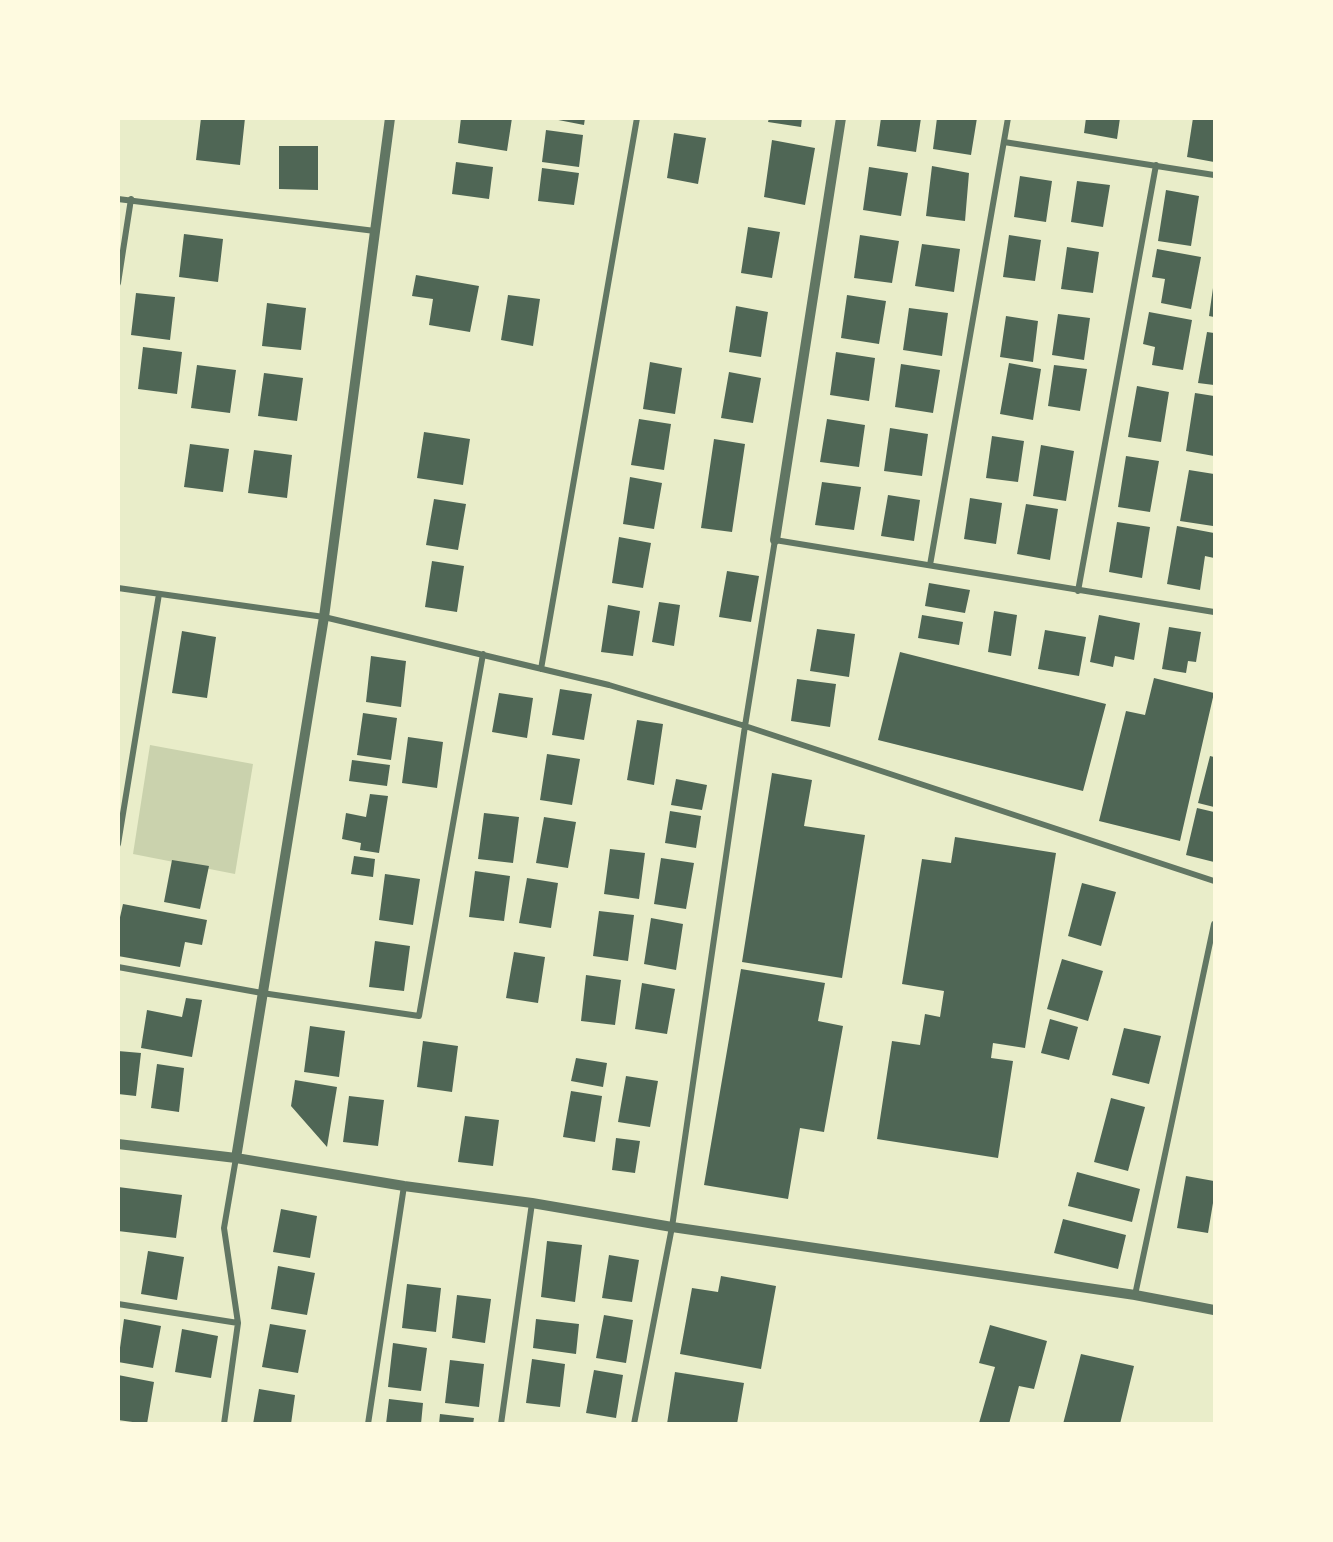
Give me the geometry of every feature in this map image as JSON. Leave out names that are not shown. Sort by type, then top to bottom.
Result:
[{"type":"street","points":[[224,1424],[238,1323],[224,1228],[324,617],[390,118]]},
{"type":"street","points":[[541,669],[637,118]]},
{"type":"street","points":[[633,1424],[672,1227],[745,726],[841,118]]},
{"type":"street","points":[[930,565],[1008,118]]},
{"type":"street","points":[[1004,142],[1215,175]]},
{"type":"street","points":[[1078,591],[1156,165]]},
{"type":"street","points":[[118,199],[375,231]]},
{"type":"street","points":[[118,283],[131,199]]},
{"type":"street","points":[[775,540],[1215,612]]},
{"type":"street","points":[[118,588],[324,617],[609,685],[745,726],[1215,881]]},
{"type":"street","points":[[118,844],[159,594]]},
{"type":"street","points":[[118,968],[262,993],[419,1016],[483,654]]},
{"type":"street","points":[[1135,1296],[1215,924]]},
{"type":"street","points":[[118,1144],[236,1158],[404,1186],[532,1203],[672,1227],[1215,1310]]},
{"type":"street","points":[[368,1424],[404,1186]]},
{"type":"street","points":[[501,1424],[532,1203]]},
{"type":"street","points":[[118,1304],[238,1323]]},
{"type":"green space","points":[[150,745],[253,764],[235,874],[133,854]]},
{"type":"building","points":[[201,118],[245,118],[240,165],[196,160]]},
{"type":"building","points":[[461,118],[512,118],[507,151],[458,143]]},
{"type":"building","points":[[548,118],[585,118],[584,125]]},
{"type":"building","points":[[769,118],[802,118],[801,127],[768,122]]},
{"type":"building","points":[[881,118],[921,118],[916,152],[877,146]]},
{"type":"building","points":[[937,118],[977,118],[971,155],[933,149]]},
{"type":"building","points":[[1086,118],[1120,118],[1117,139],[1084,133]]},
{"type":"building","points":[[1193,118],[1214,118],[1214,162],[1187,157]]},
{"type":"building","points":[[546,130],[583,135],[579,167],[542,162]]},
{"type":"building","points":[[674,133],[706,138],[698,184],[667,178]]},
{"type":"building","points":[[772,140],[815,148],[805,205],[764,197]]},
{"type":"building","points":[[279,146],[318,146],[318,190],[279,189]]},
{"type":"building","points":[[456,162],[493,167],[489,199],[452,194]]},
{"type":"building","points":[[932,166],[969,173],[965,221],[926,216]]},
{"type":"building","points":[[869,167],[908,173],[901,216],[863,210]]},
{"type":"building","points":[[542,168],[579,173],[574,205],[538,201]]},
{"type":"building","points":[[1020,176],[1052,181],[1046,222],[1014,217]]},
{"type":"building","points":[[1077,181],[1110,185],[1103,227],[1071,222]]},
{"type":"building","points":[[1166,190],[1199,196],[1191,246],[1158,241]]},
{"type":"building","points":[[748,227],[780,232],[772,278],[741,273]]},
{"type":"building","points":[[184,234],[223,239],[218,282],[179,277]]},
{"type":"building","points":[[860,235],[899,241],[892,283],[854,278]]},
{"type":"building","points":[[1009,235],[1041,240],[1035,281],[1003,277]]},
{"type":"building","points":[[922,244],[960,249],[954,292],[915,286]]},
{"type":"building","points":[[1067,247],[1099,252],[1093,293],[1061,289]]},
{"type":"building","points":[[1157,249],[1201,257],[1191,309],[1161,303],[1165,279],[1152,277]]},
{"type":"building","points":[[416,275],[479,286],[470,332],[429,325],[433,299],[412,296]]},
{"type":"building","points":[[1214,288],[1214,317],[1209,316]]},
{"type":"building","points":[[136,293],[175,297],[170,340],[131,335]]},
{"type":"building","points":[[508,295],[540,299],[533,346],[501,340]]},
{"type":"building","points":[[847,295],[886,301],[879,344],[841,338]]},
{"type":"building","points":[[267,303],[306,308],[301,350],[262,346]]},
{"type":"building","points":[[736,306],[768,312],[761,357],[729,352]]},
{"type":"building","points":[[909,308],[948,313],[942,356],[903,350]]},
{"type":"building","points":[[1149,312],[1192,320],[1183,370],[1152,365],[1155,347],[1143,344]]},
{"type":"building","points":[[1058,314],[1090,318],[1084,360],[1052,355]]},
{"type":"building","points":[[1006,316],[1038,321],[1033,362],[1000,357]]},
{"type":"building","points":[[1207,332],[1214,333],[1214,385],[1198,383]]},
{"type":"building","points":[[143,347],[182,352],[177,394],[138,389]]},
{"type":"building","points":[[836,352],[875,358],[869,401],[830,395]]},
{"type":"building","points":[[650,362],[682,368],[675,414],[643,409]]},
{"type":"building","points":[[1009,363],[1041,369],[1033,420],[1000,414]]},
{"type":"building","points":[[901,364],[940,370],[933,413],[895,407]]},
{"type":"building","points":[[197,365],[236,370],[230,413],[191,408]]},
{"type":"building","points":[[1054,365],[1087,369],[1080,411],[1048,406]]},
{"type":"building","points":[[729,372],[761,378],[753,423],[721,418]]},
{"type":"building","points":[[264,373],[303,378],[297,421],[258,416]]},
{"type":"building","points":[[1137,386],[1169,392],[1161,442],[1128,437]]},
{"type":"building","points":[[1195,393],[1214,396],[1214,456],[1186,451]]},
{"type":"building","points":[[639,419],[671,424],[664,470],[631,465]]},
{"type":"building","points":[[827,419],[865,425],[859,467],[820,462]]},
{"type":"building","points":[[890,428],[928,434],[922,476],[884,471]]},
{"type":"building","points":[[424,432],[470,439],[463,485],[417,478]]},
{"type":"building","points":[[992,436],[1024,441],[1018,482],[986,478]]},
{"type":"building","points":[[714,439],[745,444],[732,532],[701,528]]},
{"type":"building","points":[[190,444],[229,449],[223,492],[184,487]]},
{"type":"building","points":[[1041,445],[1074,451],[1066,501],[1033,496]]},
{"type":"building","points":[[254,450],[292,455],[287,498],[248,493]]},
{"type":"building","points":[[1126,456],[1159,461],[1150,512],[1118,507]]},
{"type":"building","points":[[1189,470],[1214,474],[1213,526],[1180,521]]},
{"type":"building","points":[[630,477],[662,483],[654,529],[623,524]]},
{"type":"building","points":[[822,482],[861,487],[854,530],[815,525]]},
{"type":"building","points":[[888,495],[920,500],[914,541],[881,536]]},
{"type":"building","points":[[970,498],[1002,503],[996,544],[964,539]]},
{"type":"building","points":[[434,499],[466,504],[458,550],[426,545]]},
{"type":"building","points":[[1026,504],[1058,509],[1050,560],[1017,554]]},
{"type":"building","points":[[1117,522],[1150,527],[1142,578],[1109,572]]},
{"type":"building","points":[[1177,526],[1214,533],[1214,558],[1205,556],[1200,590],[1167,584]]},
{"type":"building","points":[[619,537],[651,543],[643,588],[612,583]]},
{"type":"building","points":[[432,561],[464,566],[457,612],[425,607]]},
{"type":"building","points":[[727,571],[759,576],[751,622],[719,617]]},
{"type":"building","points":[[929,583],[970,590],[965,613],[925,606]]},
{"type":"building","points":[[659,602],[680,605],[674,646],[652,642]]},
{"type":"building","points":[[608,605],[640,611],[633,656],[601,652]]},
{"type":"building","points":[[994,611],[1017,615],[1011,656],[988,652]]},
{"type":"building","points":[[922,615],[963,622],[959,645],[918,638]]},
{"type":"building","points":[[1099,615],[1140,623],[1134,660],[1115,656],[1113,667],[1090,662]]},
{"type":"building","points":[[1169,627],[1201,632],[1196,662],[1188,661],[1186,673],[1162,669]]},
{"type":"building","points":[[817,629],[855,634],[849,677],[810,671]]},
{"type":"building","points":[[1045,630],[1086,637],[1079,676],[1038,669]]},
{"type":"building","points":[[182,631],[216,637],[207,698],[172,693]]},
{"type":"building","points":[[900,652],[1106,704],[1083,791],[878,740]]},
{"type":"building","points":[[371,656],[406,661],[401,707],[366,702]]},
{"type":"building","points":[[1154,678],[1214,693],[1180,841],[1099,821],[1126,711],[1145,715]]},
{"type":"building","points":[[797,679],[836,684],[830,727],[791,721]]},
{"type":"building","points":[[560,689],[592,694],[584,740],[552,735]]},
{"type":"building","points":[[499,693],[533,698],[527,738],[492,732]]},
{"type":"building","points":[[363,713],[397,718],[391,760],[357,755]]},
{"type":"building","points":[[637,720],[663,724],[654,785],[627,780]]},
{"type":"building","points":[[408,737],[443,742],[437,788],[402,783]]},
{"type":"building","points":[[547,754],[580,759],[572,805],[540,800]]},
{"type":"building","points":[[1210,756],[1214,757],[1214,807],[1198,803]]},
{"type":"building","points":[[352,760],[390,765],[387,786],[349,781]]},
{"type":"building","points":[[772,773],[812,780],[804,826],[865,835],[842,978],[742,962]]},
{"type":"building","points":[[676,779],[707,785],[702,810],[671,805]]},
{"type":"building","points":[[370,794],[388,796],[379,853],[360,850],[361,843],[342,839],[346,813],[366,817]]},
{"type":"building","points":[[1197,808],[1214,812],[1214,862],[1186,855]]},
{"type":"building","points":[[670,811],[701,816],[696,848],[665,843]]},
{"type":"building","points":[[484,813],[519,817],[513,863],[478,859]]},
{"type":"building","points":[[544,817],[576,822],[568,868],[536,863]]},
{"type":"building","points":[[955,837],[1056,853],[1025,1048],[993,1043],[991,1058],[1013,1061],[998,1158],[877,1139],[892,1041],[920,1045],[925,1014],[940,1017],[944,991],[902,984],[922,859],[951,863]]},
{"type":"building","points":[[610,849],[645,853],[639,899],[604,894]]},
{"type":"building","points":[[354,856],[375,859],[373,877],[351,874]]},
{"type":"building","points":[[661,858],[694,863],[686,909],[654,904]]},
{"type":"building","points":[[172,860],[209,866],[200,909],[164,902]]},
{"type":"building","points":[[475,871],[510,876],[504,921],[469,917]]},
{"type":"building","points":[[385,874],[420,879],[413,925],[379,920]]},
{"type":"building","points":[[527,878],[558,883],[551,928],[519,923]]},
{"type":"building","points":[[1082,883],[1116,892],[1101,946],[1068,936]]},
{"type":"building","points":[[123,904],[207,920],[202,945],[185,942],[180,967],[118,956],[118,926]]},
{"type":"building","points":[[599,911],[634,915],[628,961],[593,956]]},
{"type":"building","points":[[651,918],[683,924],[676,970],[644,964]]},
{"type":"building","points":[[375,941],[410,946],[404,991],[369,987]]},
{"type":"building","points":[[514,952],[545,957],[538,1003],[506,998]]},
{"type":"building","points":[[1062,959],[1103,971],[1088,1021],[1047,1009]]},
{"type":"building","points":[[741,969],[825,983],[818,1021],[843,1026],[824,1132],[800,1128],[788,1199],[704,1185]]},
{"type":"building","points":[[586,975],[621,980],[615,1025],[581,1021]]},
{"type":"building","points":[[642,983],[675,989],[667,1034],[635,1029]]},
{"type":"building","points":[[186,998],[202,1000],[192,1057],[141,1048],[147,1010],[182,1017]]},
{"type":"building","points":[[1050,1019],[1078,1027],[1069,1060],[1041,1053]]},
{"type":"building","points":[[310,1026],[345,1031],[339,1077],[304,1072]]},
{"type":"building","points":[[1124,1028],[1161,1036],[1149,1084],[1112,1075]]},
{"type":"building","points":[[423,1041],[458,1046],[452,1092],[417,1087]]},
{"type":"building","points":[[118,1051],[141,1053],[136,1096],[118,1094]]},
{"type":"building","points":[[576,1058],[607,1063],[603,1087],[571,1081]]},
{"type":"building","points":[[157,1064],[184,1068],[179,1112],[151,1108]]},
{"type":"building","points":[[626,1076],[658,1081],[650,1127],[618,1122]]},
{"type":"building","points":[[295,1080],[337,1087],[327,1147],[291,1106]]},
{"type":"building","points":[[571,1091],[602,1096],[595,1142],[563,1137]]},
{"type":"building","points":[[349,1096],[384,1100],[378,1146],[343,1142]]},
{"type":"building","points":[[1111,1098],[1145,1107],[1128,1171],[1094,1162]]},
{"type":"building","points":[[465,1116],[499,1120],[493,1166],[458,1162]]},
{"type":"building","points":[[616,1138],[640,1141],[635,1173],[612,1170]]},
{"type":"building","points":[[1077,1172],[1140,1189],[1132,1222],[1068,1206]]},
{"type":"building","points":[[1186,1176],[1214,1181],[1214,1197],[1208,1233],[1177,1228]]},
{"type":"building","points":[[118,1187],[182,1195],[176,1238],[118,1231]]},
{"type":"building","points":[[281,1209],[317,1216],[310,1258],[273,1252]]},
{"type":"building","points":[[1063,1219],[1126,1235],[1118,1269],[1054,1253]]},
{"type":"building","points":[[547,1241],[582,1245],[575,1302],[541,1297]]},
{"type":"building","points":[[148,1251],[184,1257],[177,1300],[141,1294]]},
{"type":"building","points":[[609,1255],[639,1260],[632,1302],[602,1298]]},
{"type":"building","points":[[278,1266],[315,1273],[307,1315],[271,1309]]},
{"type":"building","points":[[721,1276],[776,1286],[761,1369],[680,1354],[692,1288],[718,1292]]},
{"type":"building","points":[[407,1284],[441,1288],[436,1332],[402,1328]]},
{"type":"building","points":[[457,1295],[491,1299],[485,1343],[452,1338]]},
{"type":"building","points":[[604,1315],[633,1320],[626,1363],[596,1358]]},
{"type":"building","points":[[124,1319],[161,1326],[153,1368],[118,1362]]},
{"type":"building","points":[[536,1319],[579,1324],[576,1354],[533,1348]]},
{"type":"building","points":[[270,1324],[306,1330],[298,1373],[262,1367]]},
{"type":"building","points":[[990,1325],[1047,1341],[1034,1389],[1019,1386],[1009,1424],[979,1423],[995,1367],[979,1363]]},
{"type":"building","points":[[182,1329],[218,1336],[211,1378],[175,1372]]},
{"type":"building","points":[[393,1343],[427,1348],[421,1391],[388,1387]]},
{"type":"building","points":[[1081,1354],[1134,1366],[1120,1424],[1063,1424]]},
{"type":"building","points":[[532,1359],[565,1364],[560,1407],[526,1403]]},
{"type":"building","points":[[450,1360],[484,1364],[479,1407],[445,1403]]},
{"type":"building","points":[[594,1370],[623,1375],[616,1418],[586,1413]]},
{"type":"building","points":[[675,1372],[744,1383],[737,1424],[667,1424]]},
{"type":"building","points":[[118,1375],[154,1382],[147,1424],[118,1420]]},
{"type":"building","points":[[259,1389],[295,1395],[291,1424],[253,1424]]},
{"type":"building","points":[[389,1399],[423,1403],[421,1424],[386,1424]]},
{"type":"building","points":[[440,1414],[474,1418],[473,1424],[439,1424]]}]
